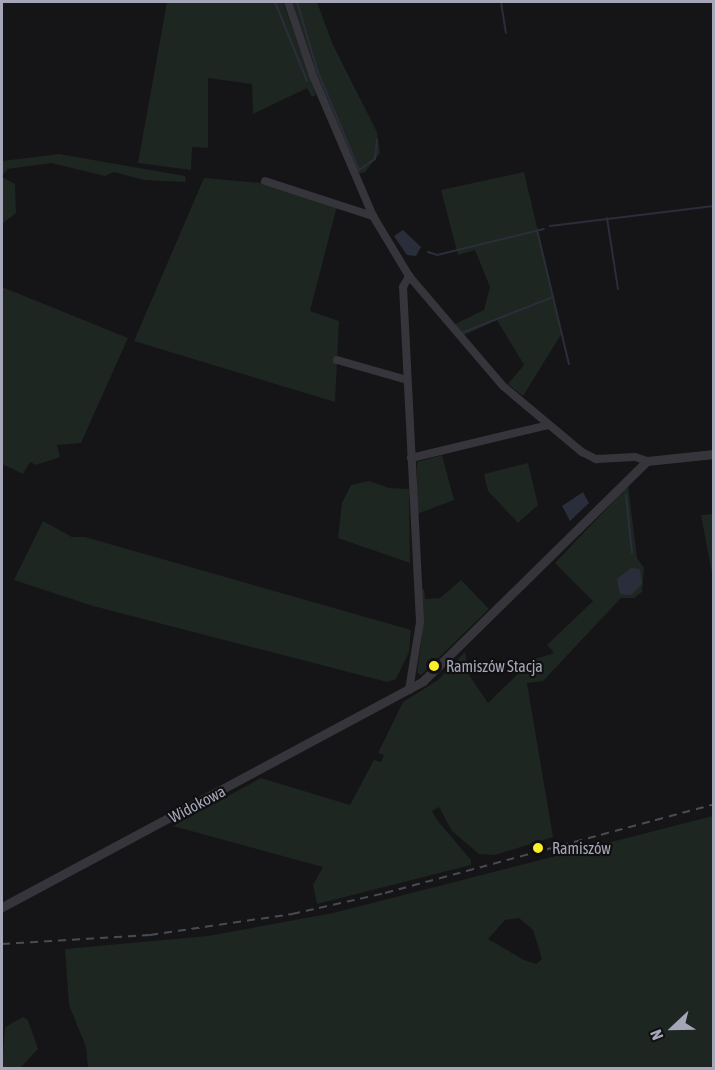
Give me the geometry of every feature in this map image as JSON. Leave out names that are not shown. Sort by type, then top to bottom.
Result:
[{"type":"street","points":[[288,2],[313,76],[373,216],[410,276],[503,387],[590,457],[636,457],[647,461],[714,454]]},
{"type":"street","points":[[265,181],[373,216]]},
{"type":"street","points":[[409,690],[420,622],[403,287],[410,276]]},
{"type":"street","points":[[337,360],[407,380]]},
{"type":"street","points":[[411,458],[548,425]]},
{"type":"street","name":"Widokowa","points":[[2,907],[409,690],[442,665],[647,461]]},
{"type":"shaded area","points":[[167,2],[283,2],[316,95],[312,97],[307,88],[253,114],[252,84],[208,78],[208,148],[192,147],[191,170],[138,163]]},
{"type":"shaded area","points":[[292,2],[317,2],[333,45],[377,132],[380,153],[365,172],[358,174],[321,89]]},
{"type":"shaded area","points":[[59,154],[185,176],[186,182],[144,180],[114,172],[105,176],[51,163],[8,169],[2,175],[2,161]]},
{"type":"shaded area","points":[[524,172],[562,333],[523,396],[508,384],[524,365],[497,320],[462,336],[455,324],[484,310],[490,287],[475,250],[458,255],[441,190]]},
{"type":"shaded area","points":[[2,177],[15,184],[16,213],[2,224]]},
{"type":"shaded area","points":[[204,178],[274,184],[337,206],[310,311],[339,321],[335,402],[134,341]]},
{"type":"shaded area","points":[[2,287],[128,338],[81,443],[57,445],[60,457],[36,465],[30,462],[23,474],[2,464]]},
{"type":"shaded area","points":[[442,455],[454,500],[417,514],[417,462]]},
{"type":"shaded area","points":[[528,463],[538,505],[518,523],[488,491],[484,474]]},
{"type":"shaded area","points":[[369,481],[389,488],[409,489],[410,563],[338,538],[342,503],[351,485]]},
{"type":"shaded area","points":[[628,486],[637,558],[644,568],[642,592],[634,598],[621,598],[543,681],[527,683],[553,837],[495,855],[479,854],[452,831],[439,807],[432,811],[471,860],[471,865],[317,904],[313,885],[323,867],[173,826],[261,778],[350,805],[374,760],[381,762],[384,755],[378,753],[403,702],[438,680],[465,652],[469,675],[488,703],[532,660],[554,653],[547,645],[593,601],[555,563]]},
{"type":"shaded area","points":[[714,514],[713,579],[701,515]]},
{"type":"shaded area","points":[[43,521],[72,537],[85,537],[411,630],[409,652],[396,679],[387,682],[93,606],[14,580]]},
{"type":"shaded area","points":[[461,580],[489,609],[421,675],[417,673],[422,636],[419,589],[424,589],[425,599],[440,598]]},
{"type":"shaded area","points":[[713,816],[713,1068],[88,1068],[86,1047],[69,1005],[65,949],[208,936],[333,913]],"holes":[[[519,918],[533,930],[542,959],[536,964],[524,960],[488,939],[505,920]]]},
{"type":"shaded area","points":[[23,1017],[28,1020],[38,1049],[20,1068],[2,1068],[5,1027]]},
{"type":"water","points":[[403,230],[421,247],[416,256],[407,255],[394,236]]},
{"type":"water","points":[[583,492],[589,503],[570,521],[562,506]]},
{"type":"water","points":[[631,568],[640,569],[642,584],[631,595],[620,594],[617,579]]},
{"type":"waterway","points":[[275,2],[307,81]]},
{"type":"waterway","points":[[297,2],[317,70],[359,170],[375,159],[377,140]]},
{"type":"waterway","points":[[501,2],[506,33]]},
{"type":"waterway","points":[[550,226],[714,206]]},
{"type":"waterway","points":[[607,218],[618,289]]},
{"type":"waterway","points":[[428,252],[437,255],[544,229]]},
{"type":"waterway","points":[[537,230],[569,364]]},
{"type":"waterway","points":[[464,332],[553,297]]},
{"type":"waterway","points":[[626,495],[632,553]]},
{"type":"railway","points":[[2,944],[150,935],[292,914],[385,893],[714,804]]},
{"type":"place","name":"Ramiszów Stacja","points":[[434,666]]},
{"type":"place","name":"Ramiszów","points":[[538,848]]}]
